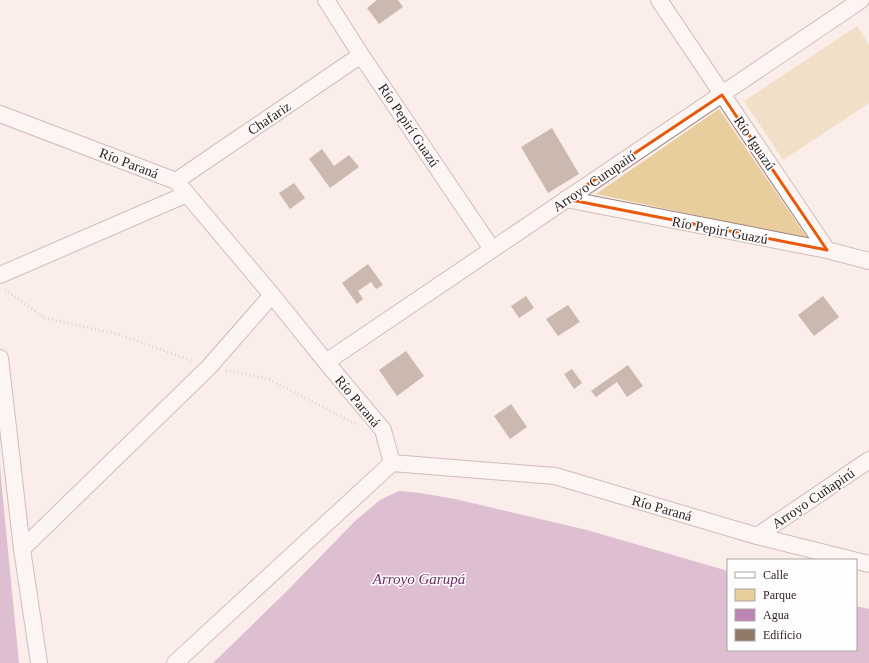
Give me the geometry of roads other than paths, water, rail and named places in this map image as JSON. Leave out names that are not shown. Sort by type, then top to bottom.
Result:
[{"type":"street","name":"Río Pepirí Guazú","points":[[326,0],[361,55],[492,249]]},
{"type":"street","name":"Río Iguazú","points":[[659,0],[827,250]]},
{"type":"street","name":"Arroyo Curupaití","points":[[326,362],[861,0]]},
{"type":"street","name":"Chafariz","points":[[176,180],[361,55]]},
{"type":"street","name":"Río Paraná","points":[[0,114],[176,180],[383,430],[392,463],[554,476],[756,536],[851,559]]},
{"type":"street","points":[[0,275],[187,194]]},
{"type":"street","name":"Río Pepirí Guazú","points":[[566,199],[827,250]]},
{"type":"street","points":[[827,250],[869,262]]},
{"type":"street","points":[[22,549],[208,367],[272,295]]},
{"type":"street","points":[[0,358],[22,549],[40,663]]},
{"type":"street","name":"Arroyo Cuñapirú","points":[[756,536],[869,460]]},
{"type":"street","points":[[175,663],[392,463]]},
{"type":"street","name":"Río Paraná","points":[[857,561],[869,564]]},
{"type":"water","points":[[0,462],[1,479],[19,663],[0,663]]},
{"type":"water","name":"Arroyo Garupá","points":[[399,491],[455,499],[587,530],[727,571],[727,651],[857,651],[857,606],[869,609],[869,663],[213,663],[287,591],[355,521],[380,500]]}]
